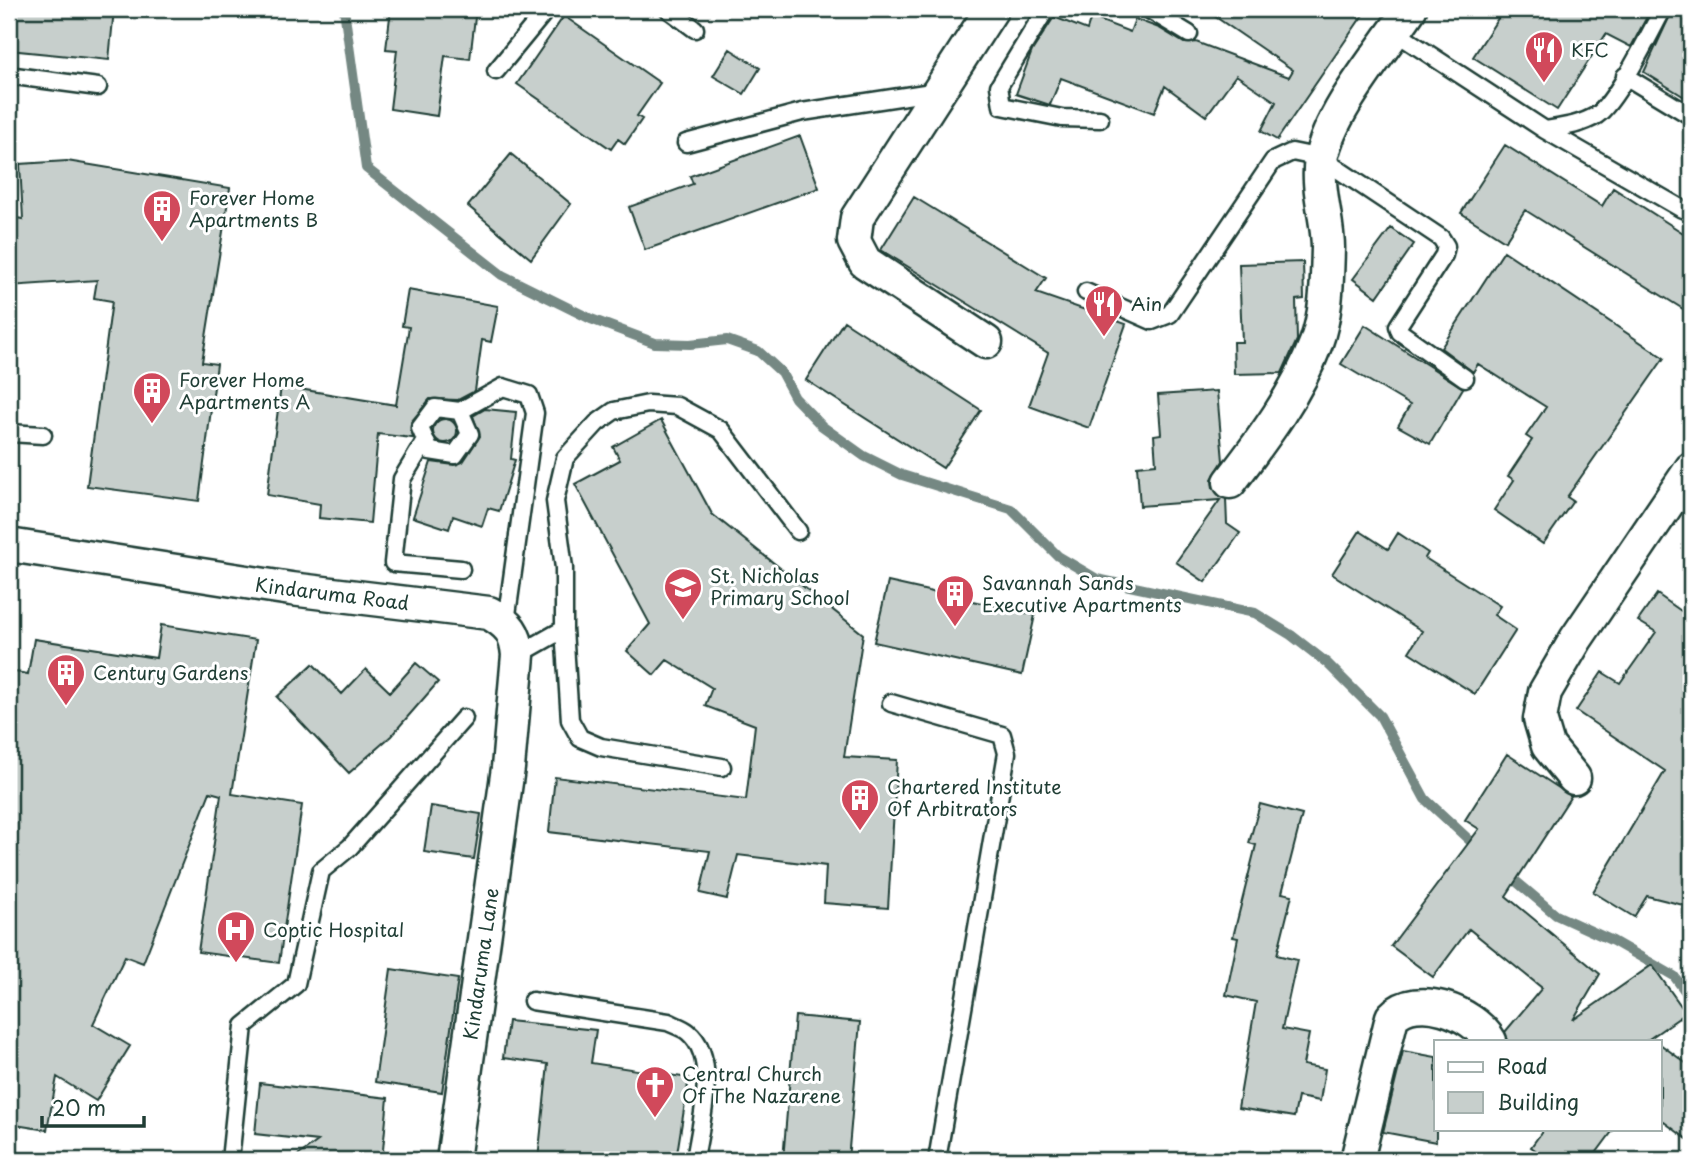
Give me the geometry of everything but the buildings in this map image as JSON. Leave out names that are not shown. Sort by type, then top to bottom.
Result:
[{"type":"street","points":[[986,342],[865,262],[854,241],[857,218],[992,9]]},
{"type":"street","points":[[1230,482],[1279,416],[1317,342],[1327,293],[1328,231],[1321,182],[1321,158],[1341,110],[1403,20]]},
{"type":"street","points":[[1574,778],[1548,746],[1540,719],[1545,692],[1576,639],[1691,469]]},
{"type":"street","name":"Kindaruma Road","points":[[9,545],[291,589],[489,614],[506,622]]},
{"type":"street","points":[[506,622],[516,638],[517,655]]},
{"type":"street","name":"Kindaruma Lane","points":[[453,1160],[508,768],[517,655]]},
{"type":"street","points":[[1356,1160],[1392,1017],[1399,1009],[1411,1005],[1456,1012],[1482,1031],[1489,1040]]},
{"type":"lane","points":[[496,71],[547,9]]},
{"type":"lane","points":[[668,9],[695,29]]},
{"type":"lane","points":[[1046,9],[999,86],[1002,106],[1062,118],[1100,119]]},
{"type":"lane","points":[[1147,9],[1189,34]]},
{"type":"lane","points":[[1545,130],[1574,125],[1599,113],[1625,76],[1663,9]]},
{"type":"lane","points":[[1403,20],[1545,130],[1682,209]]},
{"type":"lane","points":[[9,80],[15,76],[98,87]]},
{"type":"lane","points":[[1625,76],[1691,116]]},
{"type":"lane","points":[[686,143],[802,112],[938,92]]},
{"type":"lane","points":[[1086,292],[1152,321],[1161,320],[1170,314],[1273,161],[1292,152],[1321,158],[1441,238],[1446,246],[1444,255],[1398,326],[1400,332],[1465,379]]},
{"type":"lane","points":[[460,411],[470,434],[455,455],[430,451],[419,428],[435,408],[460,411],[503,387],[530,395],[536,413],[506,622]]},
{"type":"lane","points":[[722,767],[601,747],[580,738],[570,720],[564,629],[564,568],[555,501],[565,458],[597,423],[614,411],[648,404],[677,407],[704,418],[721,430],[798,531]]},
{"type":"lane","points":[[9,433],[43,435]]},
{"type":"lane","points":[[425,441],[402,479],[393,563],[461,569]]},
{"type":"lane","points":[[517,655],[564,629]]},
{"type":"lane","points":[[891,703],[1002,735],[1007,753],[937,1160]]},
{"type":"lane","points":[[230,1160],[244,1026],[296,984],[321,871],[350,847],[464,718]]},
{"type":"lane","points":[[532,1001],[668,1023],[687,1031],[699,1045],[707,1067],[695,1160]]},
{"type":"waterway","points":[[344,9],[366,168],[502,275],[591,319],[655,343],[690,344],[727,340],[758,351],[781,372],[795,398],[822,426],[864,456],[902,475],[1011,509],[1058,556],[1097,579],[1255,613],[1291,635],[1327,663],[1380,716],[1425,799],[1480,850]]},
{"type":"waterway","points":[[1505,872],[1556,915],[1613,941],[1674,976],[1691,999]]},
{"type":"place","name":"KFC","points":[[1544,84]]},
{"type":"place","name":"Forever Home Apartments B","points":[[162,243]]},
{"type":"place","name":"Ain","points":[[1104,338]]},
{"type":"place","name":"Forever Home Apartments A","points":[[152,425]]},
{"type":"place","name":"St. Nicholas Primary School","points":[[683,621]]},
{"type":"place","name":"Savannah Sands Executive Apartments","points":[[955,628]]},
{"type":"place","name":"Century Gardens","points":[[66,707]]},
{"type":"place","name":"Chartered Institute Of Arbitrators","points":[[860,832]]},
{"type":"place","name":"Coptic Hospital","points":[[236,964]]},
{"type":"place","name":"Central Church Of The Nazarene","points":[[655,1119]]}]
